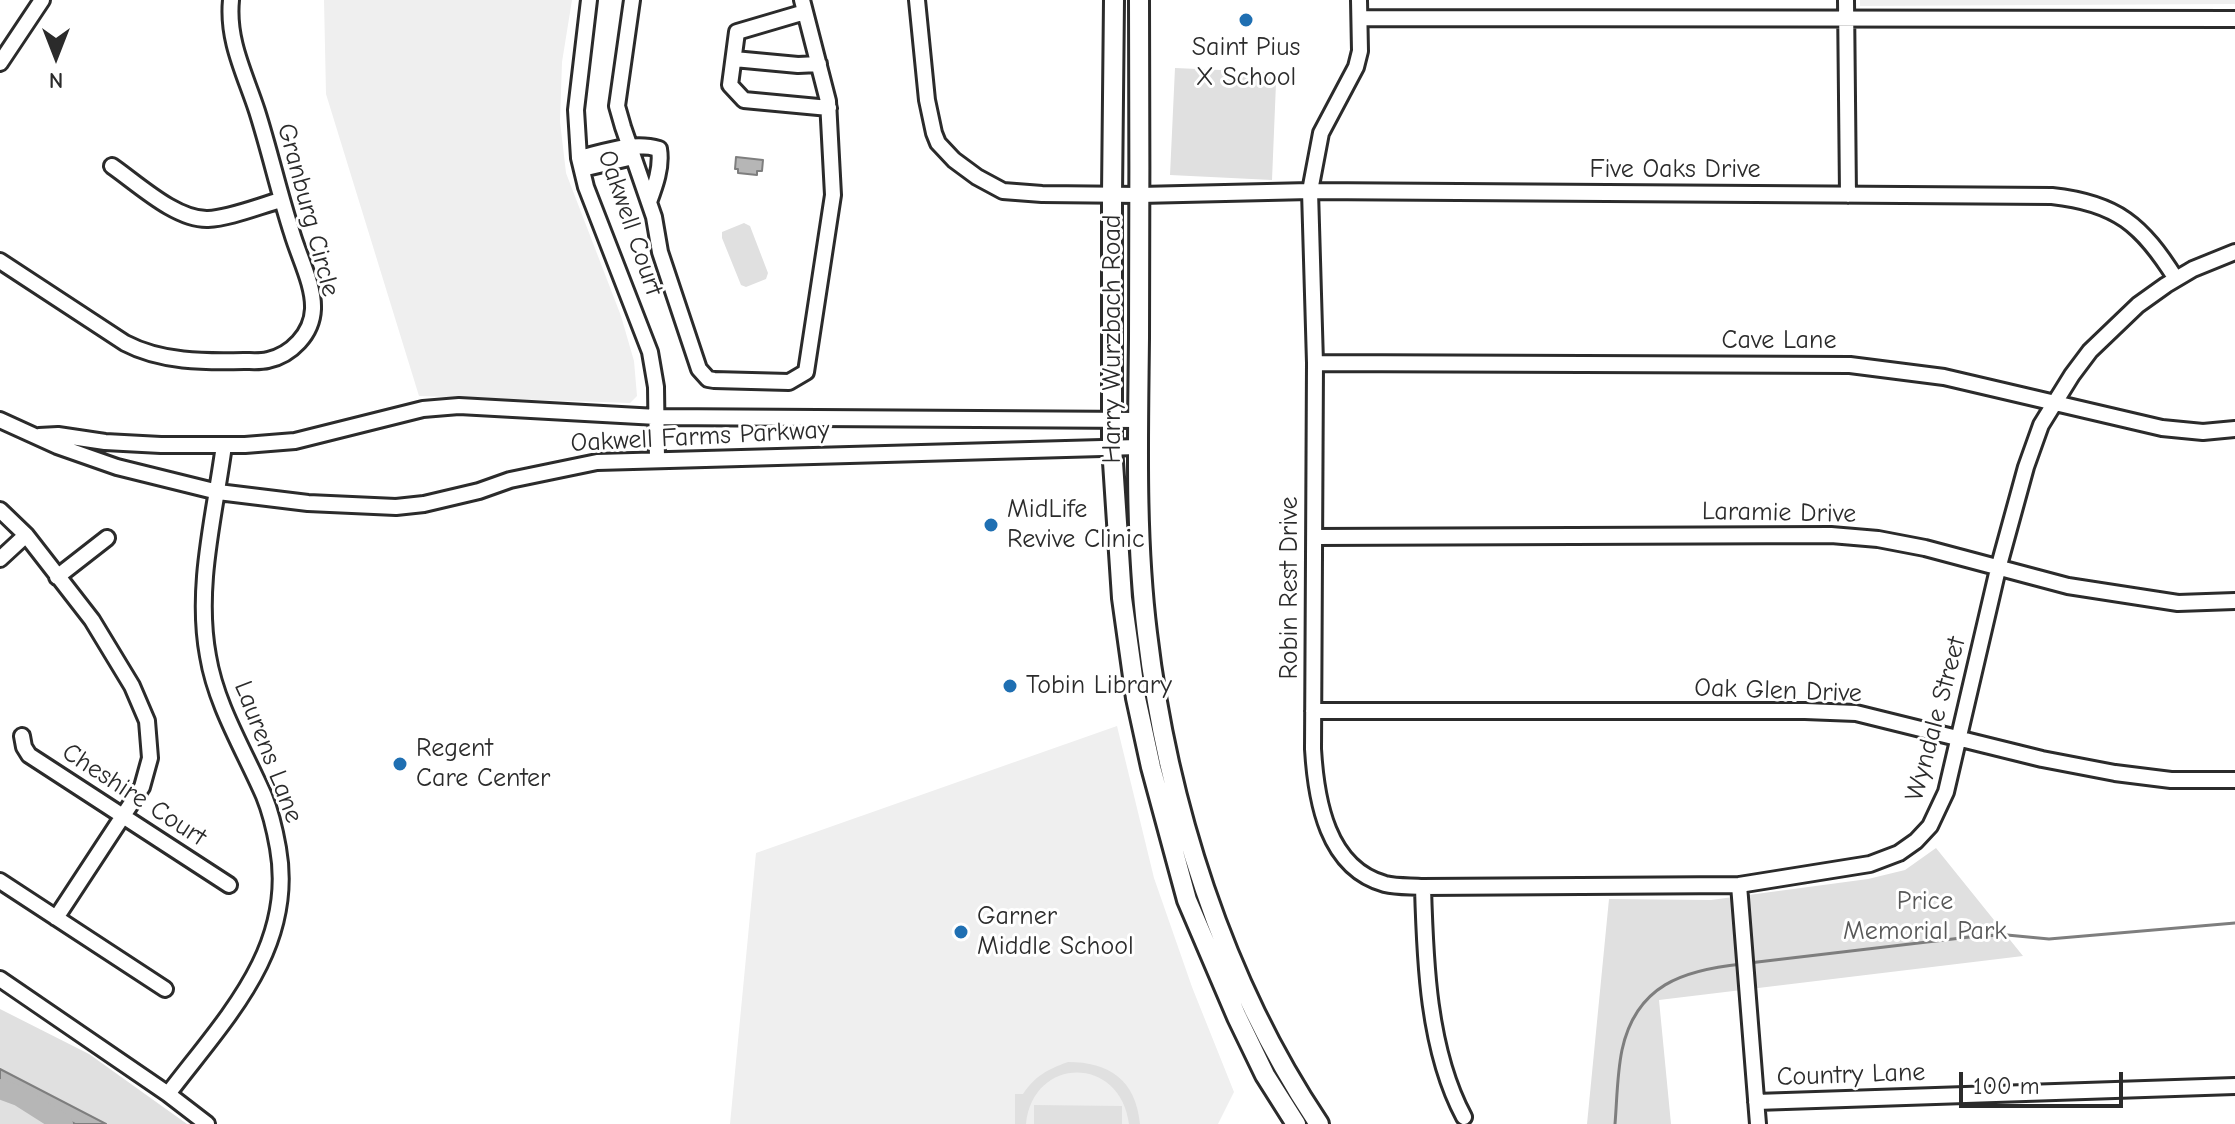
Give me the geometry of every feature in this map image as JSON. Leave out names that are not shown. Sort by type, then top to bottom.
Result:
[{"type":"main road","name":"Harry Wurzbach Road","points":[[1114,0],[1112,447],[1122,598],[1143,734],[1195,858],[1232,961],[1265,1075],[1296,1124]]},
{"type":"main road","name":"Harry Wurzbach Road","points":[[1139,0],[1138,447],[1143,595],[1166,743],[1170,803]]},
{"type":"main road","name":"Harry Wurzbach Road","points":[[1245,1013],[1278,1058],[1319,1124]]},
{"type":"street","points":[[0,63],[42,0]]},
{"type":"street","name":"Granburg Circle","points":[[0,261],[125,343],[160,357],[268,360],[284,355],[301,340],[310,325],[313,308],[309,286],[236,55],[230,23],[231,0]]},
{"type":"street","name":"Oakwell Court","points":[[589,0],[576,110],[580,164],[586,187],[650,352],[656,387],[657,459]]},
{"type":"street","points":[[632,0],[617,106],[654,217],[660,252],[699,369],[708,379],[789,382],[806,372],[833,195],[829,108],[803,6],[737,32],[730,85],[744,100],[829,108]]},
{"type":"street","name":"Five Oaks Drive","points":[[917,0],[930,118],[938,143],[977,177],[1003,191],[1112,195],[1310,191],[2052,196],[2091,202],[2116,213],[2139,230],[2159,251],[2176,279]]},
{"type":"street","name":"Robin Rest Drive","points":[[1359,0],[1360,51],[1356,67],[1321,133],[1310,191],[1315,363],[1315,772],[1325,823],[1336,847],[1353,867],[1388,885],[1423,887]]},
{"type":"street","points":[[1846,0],[1848,195]]},
{"type":"street","points":[[1360,18],[2235,19]]},
{"type":"street","points":[[734,59],[819,64]]},
{"type":"street","points":[[580,164],[649,146],[659,149],[656,184],[649,202]]},
{"type":"street","points":[[112,166],[176,211],[192,217],[221,217],[281,200]]},
{"type":"street","name":"Wyndale Street","points":[[1423,887],[1739,885],[1880,861],[1916,841],[1930,826],[1939,809],[1951,774],[1998,569],[2041,425],[2090,351],[2138,305],[2193,269],[2235,252]]},
{"type":"street","name":"Cave Lane","points":[[1315,363],[1850,365],[1944,377],[2182,431],[2235,429]]},
{"type":"street","name":"Oakwell Farms Parkway","points":[[39,436],[58,435],[122,443],[224,445],[295,441],[423,409],[459,406],[657,417],[1138,420]]},
{"type":"street","name":"Oakwell Farms Parkway","points":[[0,420],[57,446],[117,467],[218,492],[308,503],[396,507],[445,500],[510,480],[597,462],[1138,447]]},
{"type":"street","points":[[117,467],[122,443]]},
{"type":"street","name":"Laurens Lane","points":[[168,1094],[234,1008],[258,970],[274,928],[281,891],[280,861],[270,813],[223,707],[208,659],[203,616],[204,591],[224,445]]},
{"type":"street","points":[[0,510],[26,535],[92,620],[121,667],[147,721],[150,749],[148,768],[138,796],[56,918]]},
{"type":"street","points":[[0,559],[26,535]]},
{"type":"street","name":"Laramie Drive","points":[[1315,537],[1831,535],[1878,539],[1925,548],[2068,586],[2178,603],[2235,601]]},
{"type":"street","points":[[57,577],[107,538]]},
{"type":"street","points":[[1122,598],[1143,595]]},
{"type":"street","points":[[1128,639],[1147,635]]},
{"type":"street","name":"Oak Glen Drive","points":[[1313,711],[1856,713],[2115,773],[2171,780],[2235,780]]},
{"type":"street","name":"Cheshire Court","points":[[22,736],[29,755],[229,885]]},
{"type":"street","points":[[0,881],[165,989]]},
{"type":"street","points":[[1739,885],[1758,1124]]},
{"type":"street","points":[[1423,887],[1431,1004],[1438,1043],[1455,1100],[1464,1117]]},
{"type":"street","points":[[0,979],[207,1124]]},
{"type":"street","name":"Country Lane","points":[[1756,1102],[2235,1086]]},
{"type":"shaded area","points":[[324,0],[572,0],[562,62],[560,122],[566,173],[621,316],[634,361],[637,396],[630,403],[419,396],[326,94]]},
{"type":"shaded area","points":[[1860,0],[2235,0],[2235,4],[1860,6]]},
{"type":"shaded area","points":[[736,157],[763,160],[762,171],[757,171],[757,175],[738,173],[735,169]]},
{"type":"shaded area","name":"Garner Middle School","points":[[1117,726],[1154,878],[1192,987],[1234,1092],[1218,1124],[730,1124],[756,853]]},
{"type":"shaded area","points":[[0,1069],[106,1124],[75,1124],[53,1112],[22,1104],[0,1091]]},
{"type":"green space","points":[[1175,68],[1266,72],[1276,83],[1272,180],[1170,175]]},
{"type":"green space","points":[[744,223],[750,226],[768,273],[766,279],[746,287],[741,285],[722,238],[722,232]]},
{"type":"green space","name":"Price Memorial Park","points":[[1936,848],[2023,956],[1659,1000],[1671,1124],[1587,1124],[1609,899],[1711,900],[1868,879],[1905,870]]},
{"type":"green space","points":[[0,1009],[89,1054],[187,1124],[0,1124]]},
{"type":"green space","points":[[1068,1062],[1096,1066],[1118,1076],[1133,1096],[1140,1124],[1129,1124],[1122,1101],[1110,1085],[1094,1076],[1077,1073],[1059,1076],[1044,1086],[1032,1102],[1026,1124],[1015,1124],[1015,1094],[1023,1094],[1042,1074]]},
{"type":"green space","points":[[1034,1105],[1122,1106],[1122,1124],[1034,1124]]},
{"type":"waterway","points":[[1749,963],[1978,936],[2049,939],[2235,923]]},
{"type":"waterway","points":[[1615,1124],[1622,1050],[1638,1010],[1665,985],[1682,977],[1742,964]]},
{"type":"waterway","points":[[0,1089],[19,1096],[63,1124]]},
{"type":"place","name":"Saint Pius X School","points":[[1246,20]]},
{"type":"place","name":"MidLife Revive Clinic","points":[[991,525]]},
{"type":"place","name":"Tobin Library","points":[[1010,686]]},
{"type":"place","name":"Regent Care Center","points":[[400,764]]},
{"type":"place","name":"Garner Middle School","points":[[961,932]]}]
